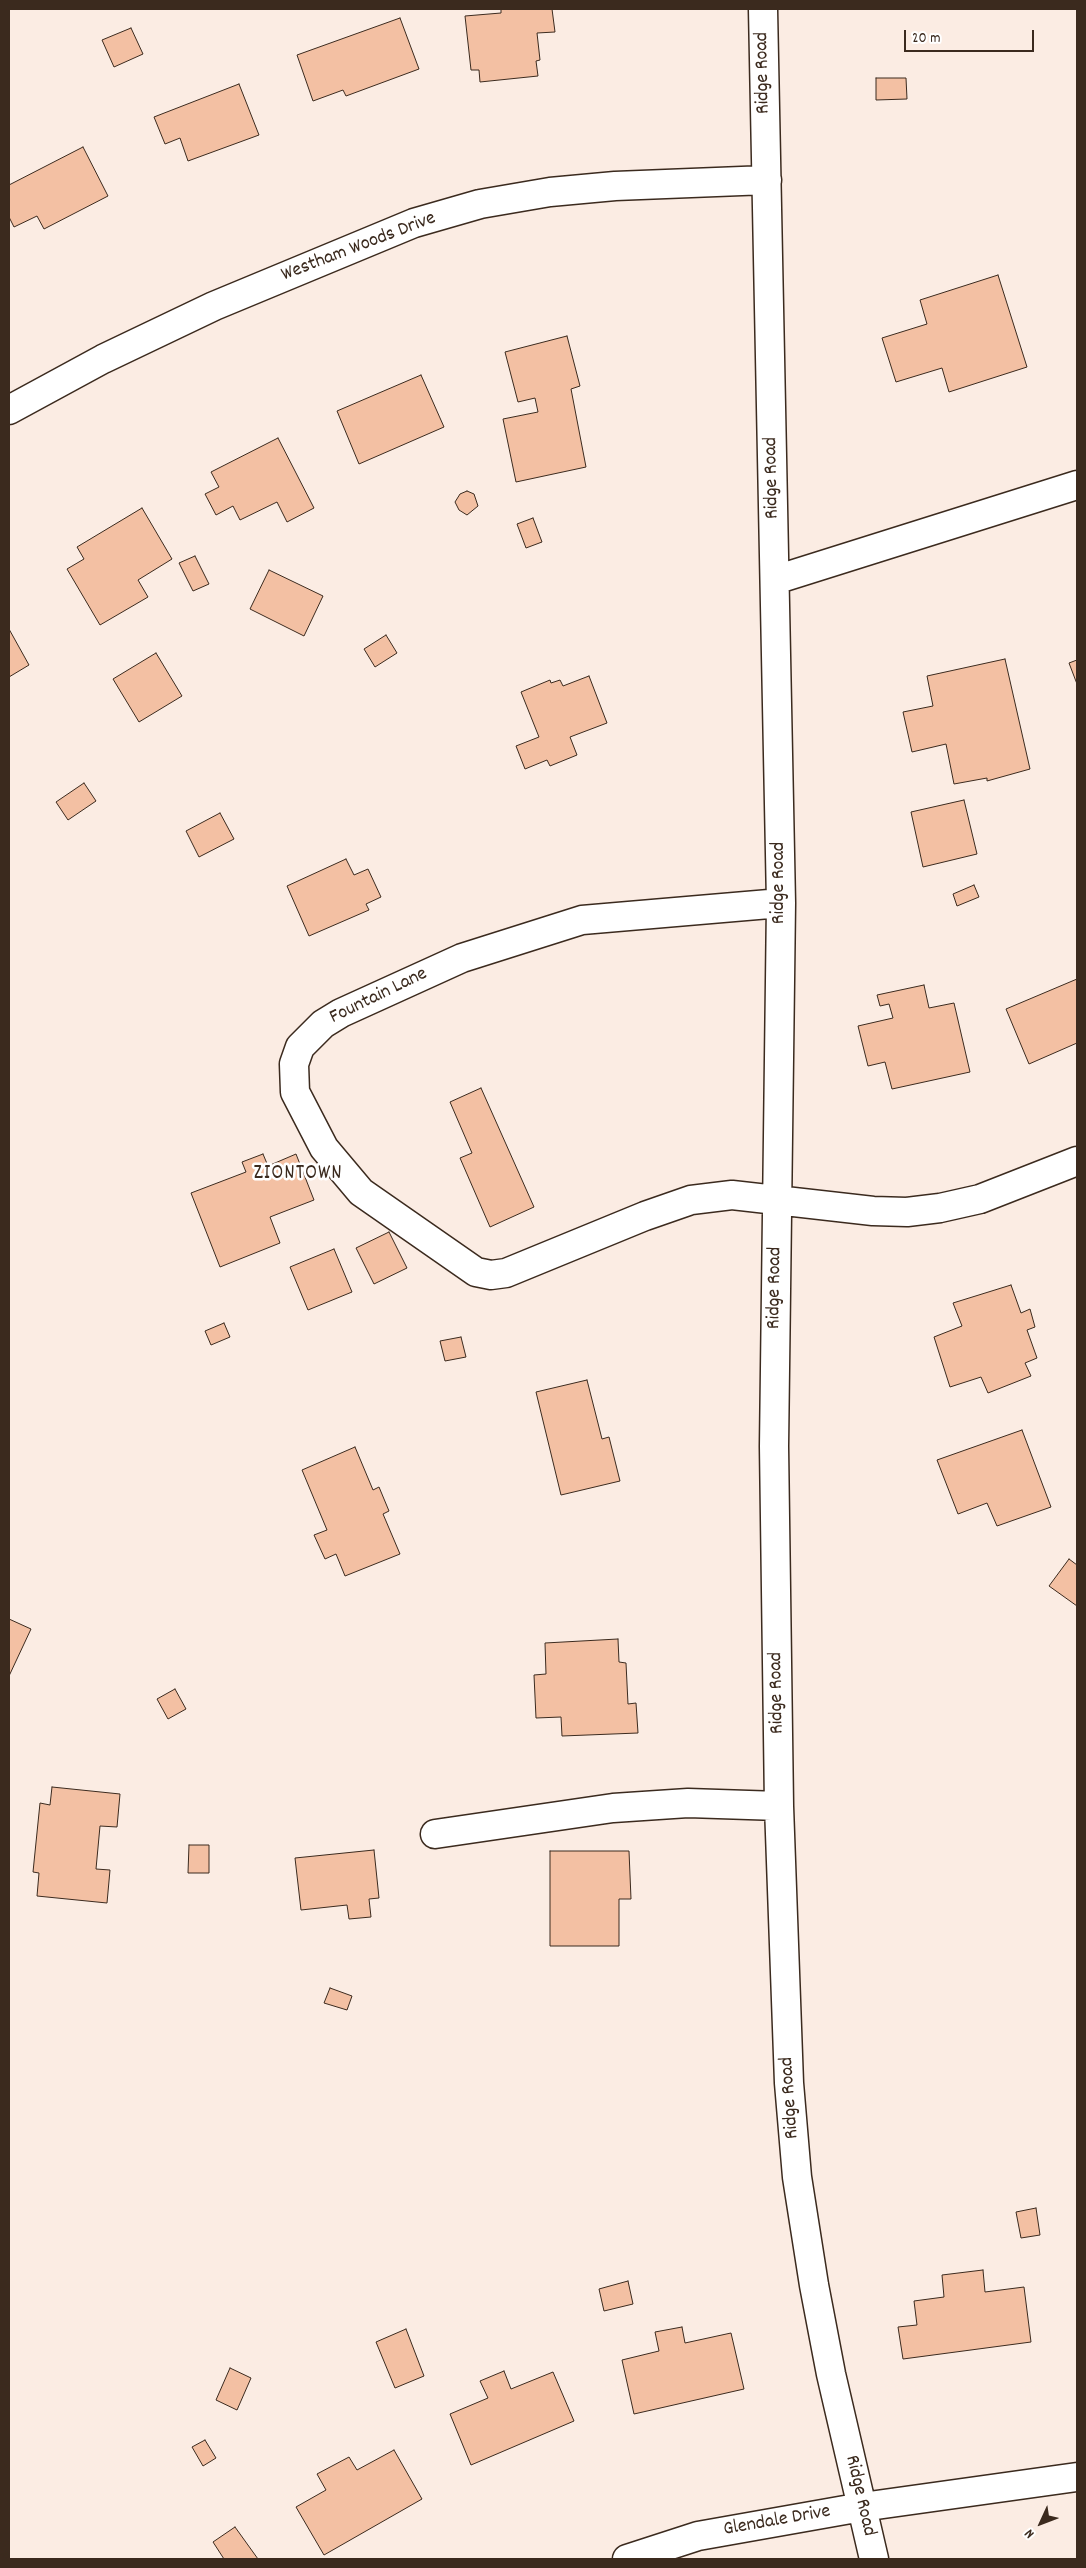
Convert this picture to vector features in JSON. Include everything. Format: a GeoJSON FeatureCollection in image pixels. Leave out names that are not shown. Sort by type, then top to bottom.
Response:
{"type":"FeatureCollection","features":[{"type":"Feature","properties":{"kind":"street","name":"Ridge Road"},"geometry":{"type":"LineString","coordinates":[[763,9],[781,902],[774,1446],[779,1806],[789,2083],[797,2177],[831,2374],[874,2559]]}},
{"type":"Feature","properties":{"kind":"street","name":"Westham Woods Drive"},"geometry":{"type":"LineString","coordinates":[[9,410],[104,359],[214,306],[414,223],[480,204],[550,192],[615,186],[767,180]]}},
{"type":"Feature","properties":{"kind":"street"},"geometry":{"type":"LineString","coordinates":[[776,580],[1077,484]]}},
{"type":"Feature","properties":{"kind":"street","name":"Fountain Lane"},"geometry":{"type":"LineString","coordinates":[[781,902],[582,920],[462,958],[341,1013],[323,1024],[300,1047],[294,1064],[294,1092],[324,1148],[361,1192],[476,1272],[491,1275],[506,1273],[645,1216],[691,1200],[732,1195],[873,1211],[907,1212],[940,1208],[980,1199],[1076,1165]]}},
{"type":"Feature","properties":{"kind":"street"},"geometry":{"type":"LineString","coordinates":[[435,1834],[612,1808],[688,1803],[779,1806]]}},
{"type":"Feature","properties":{"kind":"street","name":"Glendale Drive"},"geometry":{"type":"LineString","coordinates":[[628,2559],[698,2536],[862,2507],[1077,2476]]}},
{"type":"Feature","properties":{"kind":"building"},"geometry":{"type":"Polygon","coordinates":[[[501,9],[552,9],[555,32],[537,33],[540,60],[536,61],[538,76],[480,82],[479,70],[471,70],[465,16],[501,13],[501,9]]]}},
{"type":"Feature","properties":{"kind":"building"},"geometry":{"type":"Polygon","coordinates":[[[400,18],[419,69],[346,96],[343,90],[313,101],[297,55],[400,18]]]}},
{"type":"Feature","properties":{"kind":"building"},"geometry":{"type":"Polygon","coordinates":[[[131,28],[143,54],[114,67],[102,40],[131,28]]]}},
{"type":"Feature","properties":{"kind":"building"},"geometry":{"type":"Polygon","coordinates":[[[876,78],[906,78],[907,99],[876,100],[876,78]]]}},
{"type":"Feature","properties":{"kind":"building"},"geometry":{"type":"Polygon","coordinates":[[[239,84],[259,135],[188,161],[180,138],[165,144],[154,117],[239,84]]]}},
{"type":"Feature","properties":{"kind":"building"},"geometry":{"type":"Polygon","coordinates":[[[83,147],[108,196],[44,229],[37,216],[14,227],[9,217],[9,185],[83,147]]]}},
{"type":"Feature","properties":{"kind":"building"},"geometry":{"type":"Polygon","coordinates":[[[998,275],[1027,367],[949,392],[942,368],[896,382],[882,338],[927,324],[920,300],[998,275]]]}},
{"type":"Feature","properties":{"kind":"building"},"geometry":{"type":"Polygon","coordinates":[[[567,336],[580,386],[571,389],[586,467],[516,482],[503,419],[538,412],[535,398],[518,402],[505,352],[567,336]]]}},
{"type":"Feature","properties":{"kind":"building"},"geometry":{"type":"Polygon","coordinates":[[[421,375],[444,427],[359,464],[337,411],[421,375]]]}},
{"type":"Feature","properties":{"kind":"building"},"geometry":{"type":"Polygon","coordinates":[[[278,438],[314,508],[287,522],[277,502],[240,520],[233,506],[216,515],[205,494],[219,487],[211,472],[278,438]]]}},
{"type":"Feature","properties":{"kind":"building"},"geometry":{"type":"Polygon","coordinates":[[[467,491],[474,494],[478,506],[467,515],[459,510],[455,502],[460,494],[467,491]]]}},
{"type":"Feature","properties":{"kind":"building"},"geometry":{"type":"Polygon","coordinates":[[[142,508],[172,559],[138,580],[148,597],[100,625],[67,569],[84,559],[77,547],[142,508]]]}},
{"type":"Feature","properties":{"kind":"building"},"geometry":{"type":"Polygon","coordinates":[[[533,518],[542,542],[526,548],[517,524],[533,518]]]}},
{"type":"Feature","properties":{"kind":"building"},"geometry":{"type":"Polygon","coordinates":[[[195,556],[209,584],[193,591],[179,563],[195,556]]]}},
{"type":"Feature","properties":{"kind":"building"},"geometry":{"type":"Polygon","coordinates":[[[269,570],[323,596],[304,636],[250,609],[269,570]]]}},
{"type":"Feature","properties":{"kind":"building"},"geometry":{"type":"Polygon","coordinates":[[[9,629],[29,665],[9,677],[9,629]]]}},
{"type":"Feature","properties":{"kind":"building"},"geometry":{"type":"Polygon","coordinates":[[[386,635],[397,653],[375,667],[364,649],[386,635]]]}},
{"type":"Feature","properties":{"kind":"building"},"geometry":{"type":"Polygon","coordinates":[[[156,653],[182,696],[139,722],[113,679],[156,653]]]}},
{"type":"Feature","properties":{"kind":"building"},"geometry":{"type":"Polygon","coordinates":[[[1005,659],[1030,769],[987,781],[987,778],[954,784],[946,744],[912,752],[903,712],[933,706],[927,676],[1005,659]]]}},
{"type":"Feature","properties":{"kind":"building"},"geometry":{"type":"Polygon","coordinates":[[[1077,660],[1077,684],[1069,663],[1077,660]]]}},
{"type":"Feature","properties":{"kind":"building"},"geometry":{"type":"Polygon","coordinates":[[[589,676],[607,723],[570,737],[577,755],[550,766],[547,760],[525,769],[516,746],[539,737],[521,692],[550,680],[551,683],[560,680],[563,686],[589,676]]]}},
{"type":"Feature","properties":{"kind":"building"},"geometry":{"type":"Polygon","coordinates":[[[84,783],[96,801],[68,820],[56,802],[84,783]]]}},
{"type":"Feature","properties":{"kind":"building"},"geometry":{"type":"Polygon","coordinates":[[[964,800],[977,854],[923,867],[911,812],[964,800]]]}},
{"type":"Feature","properties":{"kind":"building"},"geometry":{"type":"Polygon","coordinates":[[[220,813],[234,839],[199,857],[186,831],[220,813]]]}},
{"type":"Feature","properties":{"kind":"building"},"geometry":{"type":"Polygon","coordinates":[[[346,859],[354,875],[368,869],[381,897],[366,904],[369,910],[309,936],[287,886],[346,859]]]}},
{"type":"Feature","properties":{"kind":"building"},"geometry":{"type":"Polygon","coordinates":[[[974,885],[979,897],[957,906],[953,894],[974,885]]]}},
{"type":"Feature","properties":{"kind":"building"},"geometry":{"type":"Polygon","coordinates":[[[1077,979],[1077,1043],[1029,1064],[1006,1009],[1077,979]]]}},
{"type":"Feature","properties":{"kind":"building"},"geometry":{"type":"Polygon","coordinates":[[[924,985],[929,1008],[954,1003],[970,1072],[892,1089],[885,1062],[868,1066],[858,1026],[893,1018],[889,1004],[880,1006],[877,995],[924,985]]]}},
{"type":"Feature","properties":{"kind":"building"},"geometry":{"type":"Polygon","coordinates":[[[481,1088],[534,1207],[490,1227],[460,1158],[472,1153],[450,1102],[481,1088]]]}},
{"type":"Feature","properties":{"kind":"building"},"geometry":{"type":"Polygon","coordinates":[[[263,1154],[268,1166],[296,1154],[314,1200],[270,1217],[280,1243],[220,1267],[191,1193],[246,1172],[242,1162],[263,1154]]]}},
{"type":"Feature","properties":{"kind":"building"},"geometry":{"type":"Polygon","coordinates":[[[389,1232],[407,1268],[374,1284],[356,1248],[389,1232]]]}},
{"type":"Feature","properties":{"kind":"building"},"geometry":{"type":"Polygon","coordinates":[[[334,1249],[352,1292],[308,1310],[290,1267],[334,1249]]]}},
{"type":"Feature","properties":{"kind":"building"},"geometry":{"type":"Polygon","coordinates":[[[1011,1285],[1021,1313],[1030,1309],[1035,1327],[1027,1330],[1037,1358],[1025,1363],[1031,1376],[988,1393],[981,1377],[950,1387],[934,1337],[962,1326],[953,1303],[1011,1285]]]}},
{"type":"Feature","properties":{"kind":"building"},"geometry":{"type":"Polygon","coordinates":[[[224,1323],[230,1337],[211,1345],[205,1331],[224,1323]]]}},
{"type":"Feature","properties":{"kind":"building"},"geometry":{"type":"Polygon","coordinates":[[[461,1337],[466,1357],[445,1361],[440,1341],[461,1337]]]}},
{"type":"Feature","properties":{"kind":"building"},"geometry":{"type":"Polygon","coordinates":[[[587,1380],[602,1439],[609,1437],[620,1481],[561,1495],[536,1392],[587,1380]]]}},
{"type":"Feature","properties":{"kind":"building"},"geometry":{"type":"Polygon","coordinates":[[[1022,1430],[1051,1507],[997,1526],[987,1503],[958,1514],[937,1460],[1022,1430]]]}},
{"type":"Feature","properties":{"kind":"building"},"geometry":{"type":"Polygon","coordinates":[[[355,1447],[373,1490],[379,1487],[389,1511],[383,1514],[400,1554],[345,1576],[336,1554],[325,1559],[314,1535],[327,1530],[302,1470],[355,1447]]]}},
{"type":"Feature","properties":{"kind":"building"},"geometry":{"type":"Polygon","coordinates":[[[1069,1559],[1077,1565],[1077,1606],[1049,1586],[1069,1559]]]}},
{"type":"Feature","properties":{"kind":"building"},"geometry":{"type":"Polygon","coordinates":[[[9,1619],[31,1629],[9,1676],[9,1619]]]}},
{"type":"Feature","properties":{"kind":"building"},"geometry":{"type":"Polygon","coordinates":[[[618,1639],[619,1662],[626,1663],[628,1704],[636,1703],[638,1733],[562,1736],[561,1717],[536,1718],[534,1675],[546,1674],[545,1643],[618,1639]]]}},
{"type":"Feature","properties":{"kind":"building"},"geometry":{"type":"Polygon","coordinates":[[[175,1689],[186,1709],[168,1719],[157,1699],[175,1689]]]}},
{"type":"Feature","properties":{"kind":"building"},"geometry":{"type":"Polygon","coordinates":[[[52,1787],[120,1794],[117,1827],[100,1826],[96,1869],[110,1870],[107,1903],[37,1896],[39,1873],[33,1872],[40,1803],[50,1805],[52,1787]]]}},
{"type":"Feature","properties":{"kind":"building"},"geometry":{"type":"Polygon","coordinates":[[[189,1845],[209,1845],[209,1873],[188,1873],[189,1845]]]}},
{"type":"Feature","properties":{"kind":"building"},"geometry":{"type":"Polygon","coordinates":[[[374,1850],[379,1898],[369,1899],[371,1917],[349,1919],[347,1905],[301,1910],[295,1858],[374,1850]]]}},
{"type":"Feature","properties":{"kind":"building"},"geometry":{"type":"Polygon","coordinates":[[[550,1851],[629,1851],[631,1899],[619,1899],[619,1946],[550,1946],[550,1851]]]}},
{"type":"Feature","properties":{"kind":"building"},"geometry":{"type":"Polygon","coordinates":[[[330,1988],[352,1996],[347,2010],[324,2003],[330,1988]]]}},
{"type":"Feature","properties":{"kind":"building"},"geometry":{"type":"Polygon","coordinates":[[[1036,2208],[1040,2235],[1021,2238],[1016,2212],[1036,2208]]]}},
{"type":"Feature","properties":{"kind":"building"},"geometry":{"type":"Polygon","coordinates":[[[983,2270],[985,2292],[1024,2287],[1031,2342],[903,2359],[898,2327],[917,2325],[914,2301],[944,2297],[942,2275],[983,2270]]]}},
{"type":"Feature","properties":{"kind":"building"},"geometry":{"type":"Polygon","coordinates":[[[628,2281],[633,2304],[604,2311],[599,2289],[628,2281]]]}},
{"type":"Feature","properties":{"kind":"building"},"geometry":{"type":"Polygon","coordinates":[[[682,2327],[685,2343],[731,2333],[744,2389],[634,2414],[622,2360],[659,2351],[655,2332],[682,2327]]]}},
{"type":"Feature","properties":{"kind":"building"},"geometry":{"type":"Polygon","coordinates":[[[406,2329],[424,2376],[395,2388],[376,2342],[406,2329]]]}},
{"type":"Feature","properties":{"kind":"building"},"geometry":{"type":"Polygon","coordinates":[[[230,2368],[251,2378],[237,2410],[216,2400],[230,2368]]]}},
{"type":"Feature","properties":{"kind":"building"},"geometry":{"type":"Polygon","coordinates":[[[504,2371],[511,2389],[553,2372],[574,2421],[471,2465],[450,2414],[488,2398],[480,2381],[504,2371]]]}},
{"type":"Feature","properties":{"kind":"building"},"geometry":{"type":"Polygon","coordinates":[[[205,2440],[216,2458],[203,2466],[192,2447],[205,2440]]]}},
{"type":"Feature","properties":{"kind":"building"},"geometry":{"type":"Polygon","coordinates":[[[394,2450],[422,2499],[324,2555],[296,2507],[326,2490],[317,2474],[349,2457],[357,2470],[394,2450]]]}},
{"type":"Feature","properties":{"kind":"building"},"geometry":{"type":"Polygon","coordinates":[[[235,2527],[258,2559],[224,2559],[213,2542],[235,2527]]]}},
{"type":"Feature","properties":{"kind":"district","name":"ZIONTOWN"},"geometry":{"type":"Point","coordinates":[298,1175]}}]}
